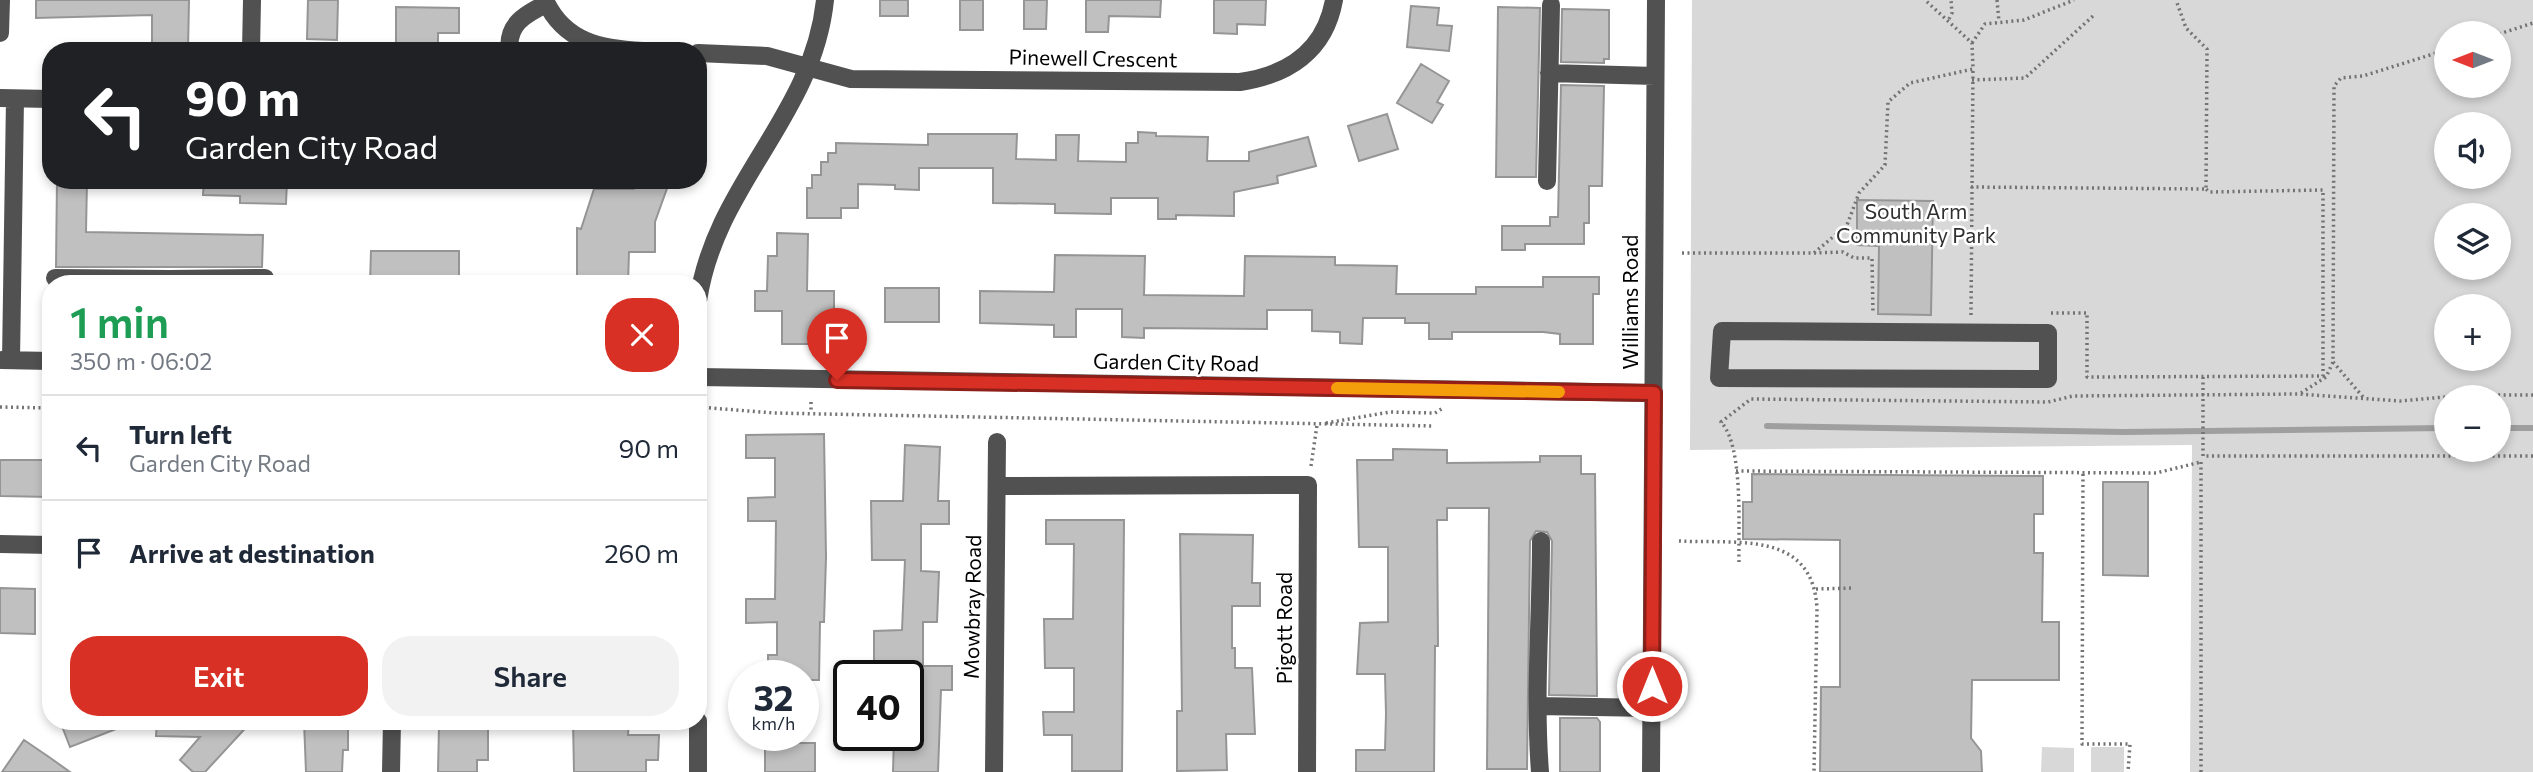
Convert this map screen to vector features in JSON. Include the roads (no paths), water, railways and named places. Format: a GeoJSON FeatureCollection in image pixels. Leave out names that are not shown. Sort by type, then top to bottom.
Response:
{"type":"FeatureCollection","features":[{"type":"Feature","properties":{"kind":"street"},"geometry":{"type":"LineString","coordinates":[[0,33],[1,0]]}},
{"type":"Feature","properties":{"kind":"street"},"geometry":{"type":"LineString","coordinates":[[251,42],[252,0]]}},
{"type":"Feature","properties":{"kind":"street"},"geometry":{"type":"LineString","coordinates":[[703,275],[727,209],[810,70],[825,0]]}},
{"type":"Feature","properties":{"kind":"street","name":"Pinewell Crescent"},"geometry":{"type":"LineString","coordinates":[[707,53],[767,56],[850,79],[1240,82],[1272,76],[1309,54],[1324,33],[1334,0]]}},
{"type":"Feature","properties":{"kind":"street","name":"Williams Road"},"geometry":{"type":"LineString","coordinates":[[1651,772],[1656,0]]}},
{"type":"Feature","properties":{"kind":"street"},"geometry":{"type":"LineString","coordinates":[[509,42],[513,27],[528,12],[545,2],[576,42]]}},
{"type":"Feature","properties":{"kind":"street"},"geometry":{"type":"LineString","coordinates":[[1548,181],[1551,5]]}},
{"type":"Feature","properties":{"kind":"street"},"geometry":{"type":"LineString","coordinates":[[1549,73],[1655,76]]}},
{"type":"Feature","properties":{"kind":"street"},"geometry":{"type":"LineString","coordinates":[[42,99],[7,98],[5,360],[42,361]]}},
{"type":"Feature","properties":{"kind":"street"},"geometry":{"type":"LineString","coordinates":[[1722,331],[2048,333],[2048,379],[1751,379],[1719,378],[1722,331]]}},
{"type":"Feature","properties":{"kind":"street","name":"Garden City Road"},"geometry":{"type":"LineString","coordinates":[[707,377],[1654,393]]}},
{"type":"Feature","properties":{"kind":"street","name":"Mowbray Road"},"geometry":{"type":"LineString","coordinates":[[994,772],[997,442]]}},
{"type":"Feature","properties":{"kind":"street","name":"Pigott Road"},"geometry":{"type":"LineString","coordinates":[[997,486],[1308,485],[1307,772]]}},
{"type":"Feature","properties":{"kind":"street"},"geometry":{"type":"LineString","coordinates":[[1540,772],[1538,706],[1541,541]]}},
{"type":"Feature","properties":{"kind":"street"},"geometry":{"type":"LineString","coordinates":[[0,544],[42,545]]}},
{"type":"Feature","properties":{"kind":"street"},"geometry":{"type":"LineString","coordinates":[[1538,706],[1652,708]]}},
{"type":"Feature","properties":{"kind":"street"},"geometry":{"type":"LineString","coordinates":[[391,772],[393,730]]}},
{"type":"Feature","properties":{"kind":"street"},"geometry":{"type":"LineString","coordinates":[[698,730],[698,772]]}},
{"type":"Feature","properties":{"kind":"waterway"},"geometry":{"type":"LineString","coordinates":[[1767,426],[2124,432],[2434,428]]}},
{"type":"Feature","properties":{"kind":"waterway"},"geometry":{"type":"LineString","coordinates":[[2511,428],[2533,428]]}},
{"type":"Feature","properties":{"kind":"park label","name":"South Arm Community Park"},"geometry":{"type":"Point","coordinates":[1916,224]}}]}
